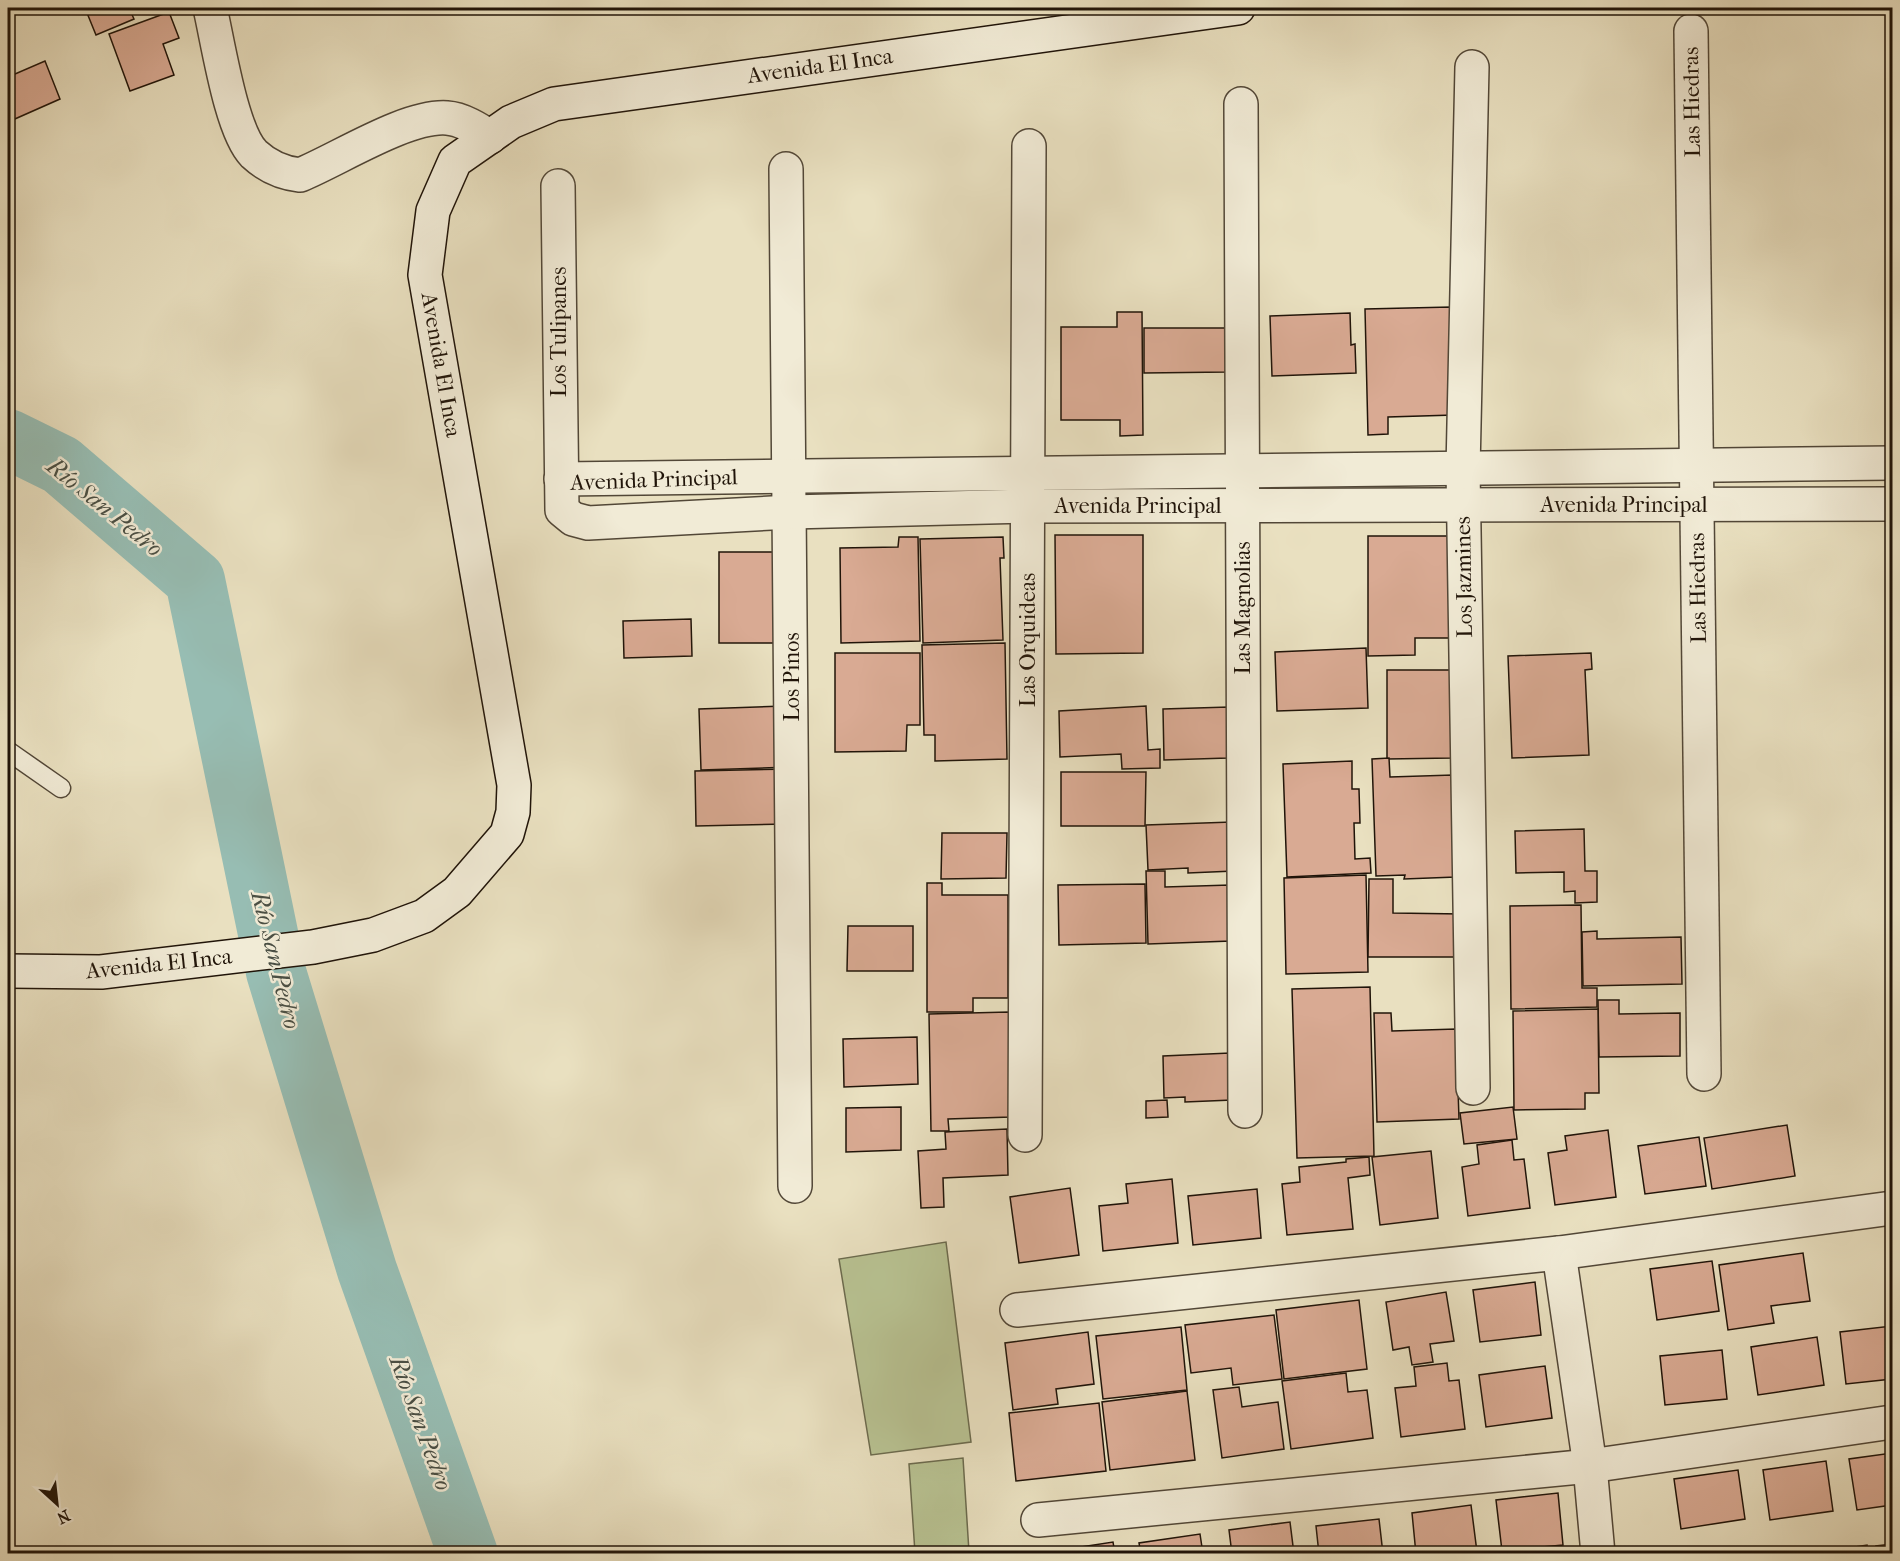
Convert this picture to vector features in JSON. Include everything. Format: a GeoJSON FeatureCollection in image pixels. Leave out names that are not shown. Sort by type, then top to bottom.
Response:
{"type":"FeatureCollection","features":[{"type":"Feature","properties":{"kind":"street"},"geometry":{"type":"LineString","coordinates":[[210,8],[237,126],[253,153],[286,174],[300,175],[386,134],[431,118],[450,118],[490,137]]}},
{"type":"Feature","properties":{"kind":"street","name":"Avenida El Inca"},"geometry":{"type":"LineString","coordinates":[[8,970],[101,972],[313,947],[373,935],[424,916],[457,892],[507,834],[513,813],[514,785],[425,275],[433,211],[455,161],[511,122],[554,104],[1238,8]]}},
{"type":"Feature","properties":{"kind":"street","name":"Las Hiedras"},"geometry":{"type":"LineString","coordinates":[[1691,31],[1704,1074]]}},
{"type":"Feature","properties":{"kind":"street","name":"Los Jazmines"},"geometry":{"type":"LineString","coordinates":[[1472,67],[1463,505],[1473,1088]]}},
{"type":"Feature","properties":{"kind":"street","name":"Las Magnolias"},"geometry":{"type":"LineString","coordinates":[[1241,104],[1245,1111]]}},
{"type":"Feature","properties":{"kind":"street","name":"Las Orquideas"},"geometry":{"type":"LineString","coordinates":[[1025,1135],[1029,146]]}},
{"type":"Feature","properties":{"kind":"street","name":"Los Pinos"},"geometry":{"type":"LineString","coordinates":[[786,169],[791,513],[795,1186]]}},
{"type":"Feature","properties":{"kind":"street","name":"Los Tulipanes"},"geometry":{"type":"LineString","coordinates":[[558,186],[561,479]]}},
{"type":"Feature","properties":{"kind":"street","name":"Avenida Principal"},"geometry":{"type":"LineString","coordinates":[[1893,463],[561,479],[562,510],[573,519],[588,523],[791,513],[1028,506],[1893,504]]}},
{"type":"Feature","properties":{"kind":"street"},"geometry":{"type":"LineString","coordinates":[[1017,1310],[1559,1253],[1893,1208]]}},
{"type":"Feature","properties":{"kind":"street"},"geometry":{"type":"LineString","coordinates":[[1559,1253],[1590,1466],[1598,1554]]}},
{"type":"Feature","properties":{"kind":"street"},"geometry":{"type":"LineString","coordinates":[[1038,1520],[1590,1466],[1893,1422]]}},
{"type":"Feature","properties":{"kind":"lane"},"geometry":{"type":"LineString","coordinates":[[8,751],[61,788]]}},
{"type":"Feature","properties":{"kind":"green space"},"geometry":{"type":"Polygon","coordinates":[[[946,1242],[971,1442],[871,1455],[839,1259],[946,1242]]]}},
{"type":"Feature","properties":{"kind":"green space"},"geometry":{"type":"Polygon","coordinates":[[[963,1458],[969,1552],[915,1553],[909,1464],[963,1458]]]}},
{"type":"Feature","properties":{"kind":"building"},"geometry":{"type":"Polygon","coordinates":[[[85,8],[129,8],[134,19],[96,35],[85,8]]]}},
{"type":"Feature","properties":{"kind":"building"},"geometry":{"type":"Polygon","coordinates":[[[140,8],[162,8],[143,14],[140,8]]]}},
{"type":"Feature","properties":{"kind":"building"},"geometry":{"type":"Polygon","coordinates":[[[169,12],[179,38],[163,44],[174,75],[130,91],[109,34],[169,12]]]}},
{"type":"Feature","properties":{"kind":"building"},"geometry":{"type":"Polygon","coordinates":[[[45,61],[60,99],[8,122],[8,77],[45,61]]]}},
{"type":"Feature","properties":{"kind":"building"},"geometry":{"type":"Polygon","coordinates":[[[1451,307],[1454,415],[1388,417],[1388,434],[1368,435],[1365,309],[1451,307]]]}},
{"type":"Feature","properties":{"kind":"building"},"geometry":{"type":"Polygon","coordinates":[[[1117,312],[1142,312],[1143,435],[1120,436],[1120,420],[1061,420],[1061,327],[1117,327],[1117,312]]]}},
{"type":"Feature","properties":{"kind":"building"},"geometry":{"type":"Polygon","coordinates":[[[1350,313],[1351,345],[1355,344],[1356,373],[1272,376],[1270,316],[1350,313]]]}},
{"type":"Feature","properties":{"kind":"building"},"geometry":{"type":"Polygon","coordinates":[[[1144,328],[1226,328],[1227,372],[1144,373],[1144,328]]]}},
{"type":"Feature","properties":{"kind":"building"},"geometry":{"type":"Polygon","coordinates":[[[1055,535],[1143,535],[1143,653],[1056,654],[1055,535]]]}},
{"type":"Feature","properties":{"kind":"building"},"geometry":{"type":"Polygon","coordinates":[[[1368,536],[1453,536],[1453,638],[1415,638],[1415,655],[1368,656],[1368,536]]]}},
{"type":"Feature","properties":{"kind":"building"},"geometry":{"type":"Polygon","coordinates":[[[899,537],[918,537],[920,641],[841,643],[840,548],[898,547],[899,537]]]}},
{"type":"Feature","properties":{"kind":"building"},"geometry":{"type":"Polygon","coordinates":[[[1003,537],[1004,558],[1000,558],[1003,640],[923,643],[920,539],[1003,537]]]}},
{"type":"Feature","properties":{"kind":"building"},"geometry":{"type":"Polygon","coordinates":[[[719,552],[781,552],[781,643],[719,643],[719,552]]]}},
{"type":"Feature","properties":{"kind":"building"},"geometry":{"type":"Polygon","coordinates":[[[691,619],[692,656],[624,658],[623,621],[691,619]]]}},
{"type":"Feature","properties":{"kind":"building"},"geometry":{"type":"Polygon","coordinates":[[[1005,643],[1007,759],[935,761],[935,735],[924,735],[922,645],[1005,643]]]}},
{"type":"Feature","properties":{"kind":"building"},"geometry":{"type":"Polygon","coordinates":[[[1366,648],[1368,708],[1277,711],[1275,652],[1366,648]]]}},
{"type":"Feature","properties":{"kind":"building"},"geometry":{"type":"Polygon","coordinates":[[[835,653],[920,653],[920,725],[907,725],[906,751],[835,752],[835,653]]]}},
{"type":"Feature","properties":{"kind":"building"},"geometry":{"type":"Polygon","coordinates":[[[1591,653],[1592,669],[1585,670],[1589,755],[1512,758],[1508,656],[1591,653]]]}},
{"type":"Feature","properties":{"kind":"building"},"geometry":{"type":"Polygon","coordinates":[[[1387,670],[1452,670],[1452,758],[1387,759],[1387,670]]]}},
{"type":"Feature","properties":{"kind":"building"},"geometry":{"type":"Polygon","coordinates":[[[784,706],[791,767],[701,770],[699,709],[784,706]]]}},
{"type":"Feature","properties":{"kind":"building"},"geometry":{"type":"Polygon","coordinates":[[[1146,706],[1148,750],[1160,749],[1160,768],[1122,769],[1121,754],[1060,757],[1059,711],[1146,706]]]}},
{"type":"Feature","properties":{"kind":"building"},"geometry":{"type":"Polygon","coordinates":[[[1229,707],[1228,758],[1164,760],[1163,709],[1229,707]]]}},
{"type":"Feature","properties":{"kind":"building"},"geometry":{"type":"Polygon","coordinates":[[[1389,758],[1390,777],[1453,775],[1456,877],[1404,879],[1405,875],[1376,876],[1372,759],[1389,758]]]}},
{"type":"Feature","properties":{"kind":"building"},"geometry":{"type":"Polygon","coordinates":[[[1352,761],[1352,789],[1359,789],[1360,823],[1354,823],[1355,859],[1370,858],[1371,873],[1287,877],[1283,764],[1352,761]]]}},
{"type":"Feature","properties":{"kind":"building"},"geometry":{"type":"Polygon","coordinates":[[[791,769],[786,824],[696,826],[695,771],[791,769]]]}},
{"type":"Feature","properties":{"kind":"building"},"geometry":{"type":"Polygon","coordinates":[[[1061,772],[1146,772],[1145,826],[1061,826],[1061,772]]]}},
{"type":"Feature","properties":{"kind":"building"},"geometry":{"type":"Polygon","coordinates":[[[1232,822],[1234,871],[1188,873],[1188,868],[1148,870],[1146,825],[1232,822]]]}},
{"type":"Feature","properties":{"kind":"building"},"geometry":{"type":"Polygon","coordinates":[[[1584,829],[1585,871],[1597,871],[1597,902],[1575,903],[1575,891],[1564,892],[1564,872],[1516,873],[1515,831],[1584,829]]]}},
{"type":"Feature","properties":{"kind":"building"},"geometry":{"type":"Polygon","coordinates":[[[942,833],[1007,833],[1006,878],[941,879],[942,833]]]}},
{"type":"Feature","properties":{"kind":"building"},"geometry":{"type":"Polygon","coordinates":[[[1146,871],[1165,871],[1165,887],[1230,885],[1231,941],[1148,944],[1146,871]]]}},
{"type":"Feature","properties":{"kind":"building"},"geometry":{"type":"Polygon","coordinates":[[[1366,875],[1368,972],[1286,974],[1284,878],[1366,875]]]}},
{"type":"Feature","properties":{"kind":"building"},"geometry":{"type":"Polygon","coordinates":[[[1369,879],[1393,879],[1393,913],[1462,914],[1461,957],[1368,957],[1369,879]]]}},
{"type":"Feature","properties":{"kind":"building"},"geometry":{"type":"Polygon","coordinates":[[[927,883],[942,883],[942,895],[1008,895],[1008,998],[973,998],[973,1012],[927,1012],[927,883]]]}},
{"type":"Feature","properties":{"kind":"building"},"geometry":{"type":"Polygon","coordinates":[[[1145,884],[1146,943],[1059,945],[1058,885],[1145,884]]]}},
{"type":"Feature","properties":{"kind":"building"},"geometry":{"type":"Polygon","coordinates":[[[1581,905],[1582,988],[1597,988],[1597,1007],[1511,1009],[1510,906],[1581,905]]]}},
{"type":"Feature","properties":{"kind":"building"},"geometry":{"type":"Polygon","coordinates":[[[848,926],[913,926],[913,971],[847,971],[848,926]]]}},
{"type":"Feature","properties":{"kind":"building"},"geometry":{"type":"Polygon","coordinates":[[[1597,931],[1597,939],[1681,937],[1682,984],[1583,986],[1582,932],[1597,931]]]}},
{"type":"Feature","properties":{"kind":"building"},"geometry":{"type":"Polygon","coordinates":[[[1370,987],[1374,1156],[1297,1158],[1292,989],[1370,987]]]}},
{"type":"Feature","properties":{"kind":"building"},"geometry":{"type":"Polygon","coordinates":[[[1598,1000],[1619,1000],[1619,1014],[1680,1013],[1680,1056],[1599,1057],[1598,1000]]]}},
{"type":"Feature","properties":{"kind":"building"},"geometry":{"type":"Polygon","coordinates":[[[1598,1009],[1599,1093],[1585,1093],[1585,1109],[1514,1110],[1513,1011],[1598,1009]]]}},
{"type":"Feature","properties":{"kind":"building"},"geometry":{"type":"Polygon","coordinates":[[[1009,1012],[1011,1117],[948,1119],[949,1131],[931,1131],[929,1014],[1009,1012]]]}},
{"type":"Feature","properties":{"kind":"building"},"geometry":{"type":"Polygon","coordinates":[[[1374,1013],[1391,1013],[1392,1031],[1456,1029],[1459,1119],[1377,1122],[1374,1013]]]}},
{"type":"Feature","properties":{"kind":"building"},"geometry":{"type":"Polygon","coordinates":[[[917,1037],[918,1084],[844,1087],[843,1039],[917,1037]]]}},
{"type":"Feature","properties":{"kind":"building"},"geometry":{"type":"Polygon","coordinates":[[[1230,1053],[1232,1100],[1185,1102],[1185,1097],[1164,1098],[1163,1056],[1230,1053]]]}},
{"type":"Feature","properties":{"kind":"building"},"geometry":{"type":"Polygon","coordinates":[[[1167,1100],[1168,1117],[1146,1118],[1146,1101],[1167,1100]]]}},
{"type":"Feature","properties":{"kind":"building"},"geometry":{"type":"Polygon","coordinates":[[[901,1107],[901,1150],[846,1152],[846,1108],[901,1107]]]}},
{"type":"Feature","properties":{"kind":"building"},"geometry":{"type":"Polygon","coordinates":[[[1513,1107],[1517,1139],[1464,1144],[1460,1113],[1513,1107]]]}},
{"type":"Feature","properties":{"kind":"building"},"geometry":{"type":"Polygon","coordinates":[[[1787,1125],[1795,1176],[1712,1189],[1704,1138],[1787,1125]]]}},
{"type":"Feature","properties":{"kind":"building"},"geometry":{"type":"Polygon","coordinates":[[[1007,1129],[1008,1175],[943,1178],[944,1207],[921,1208],[918,1151],[946,1149],[945,1132],[1007,1129]]]}},
{"type":"Feature","properties":{"kind":"building"},"geometry":{"type":"Polygon","coordinates":[[[1608,1130],[1616,1197],[1555,1205],[1548,1153],[1567,1150],[1565,1136],[1608,1130]]]}},
{"type":"Feature","properties":{"kind":"building"},"geometry":{"type":"Polygon","coordinates":[[[1699,1137],[1706,1186],[1645,1194],[1638,1146],[1699,1137]]]}},
{"type":"Feature","properties":{"kind":"building"},"geometry":{"type":"Polygon","coordinates":[[[1512,1140],[1514,1160],[1524,1159],[1530,1208],[1468,1216],[1462,1167],[1479,1164],[1477,1145],[1512,1140]]]}},
{"type":"Feature","properties":{"kind":"building"},"geometry":{"type":"Polygon","coordinates":[[[1431,1151],[1438,1218],[1380,1225],[1372,1157],[1431,1151]]]}},
{"type":"Feature","properties":{"kind":"building"},"geometry":{"type":"Polygon","coordinates":[[[1369,1157],[1370,1175],[1348,1178],[1353,1229],[1287,1235],[1282,1184],[1300,1182],[1299,1167],[1369,1157]]]}},
{"type":"Feature","properties":{"kind":"building"},"geometry":{"type":"Polygon","coordinates":[[[1172,1179],[1178,1243],[1103,1251],[1099,1206],[1128,1203],[1126,1184],[1172,1179]]]}},
{"type":"Feature","properties":{"kind":"building"},"geometry":{"type":"Polygon","coordinates":[[[1070,1188],[1079,1255],[1019,1263],[1010,1197],[1070,1188]]]}},
{"type":"Feature","properties":{"kind":"building"},"geometry":{"type":"Polygon","coordinates":[[[1257,1189],[1261,1238],[1193,1245],[1188,1196],[1257,1189]]]}},
{"type":"Feature","properties":{"kind":"building"},"geometry":{"type":"Polygon","coordinates":[[[1803,1253],[1810,1301],[1771,1306],[1774,1323],[1728,1330],[1719,1265],[1803,1253]]]}},
{"type":"Feature","properties":{"kind":"building"},"geometry":{"type":"Polygon","coordinates":[[[1712,1261],[1719,1311],[1657,1320],[1650,1269],[1712,1261]]]}},
{"type":"Feature","properties":{"kind":"building"},"geometry":{"type":"Polygon","coordinates":[[[1535,1282],[1541,1335],[1480,1342],[1473,1290],[1535,1282]]]}},
{"type":"Feature","properties":{"kind":"building"},"geometry":{"type":"Polygon","coordinates":[[[1446,1292],[1454,1341],[1430,1344],[1433,1362],[1412,1365],[1409,1347],[1393,1350],[1386,1302],[1446,1292]]]}},
{"type":"Feature","properties":{"kind":"building"},"geometry":{"type":"Polygon","coordinates":[[[1359,1300],[1367,1369],[1284,1379],[1276,1310],[1359,1300]]]}},
{"type":"Feature","properties":{"kind":"building"},"geometry":{"type":"Polygon","coordinates":[[[1274,1315],[1282,1379],[1233,1385],[1231,1368],[1191,1373],[1185,1325],[1274,1315]]]}},
{"type":"Feature","properties":{"kind":"building"},"geometry":{"type":"Polygon","coordinates":[[[1892,1326],[1892,1379],[1846,1384],[1840,1332],[1892,1326]]]}},
{"type":"Feature","properties":{"kind":"building"},"geometry":{"type":"Polygon","coordinates":[[[1181,1327],[1187,1390],[1103,1399],[1096,1336],[1181,1327]]]}},
{"type":"Feature","properties":{"kind":"building"},"geometry":{"type":"Polygon","coordinates":[[[1088,1332],[1094,1384],[1056,1389],[1058,1404],[1013,1410],[1005,1343],[1088,1332]]]}},
{"type":"Feature","properties":{"kind":"building"},"geometry":{"type":"Polygon","coordinates":[[[1817,1337],[1824,1385],[1758,1395],[1751,1347],[1817,1337]]]}},
{"type":"Feature","properties":{"kind":"building"},"geometry":{"type":"Polygon","coordinates":[[[1722,1350],[1727,1399],[1665,1405],[1660,1356],[1722,1350]]]}},
{"type":"Feature","properties":{"kind":"building"},"geometry":{"type":"Polygon","coordinates":[[[1447,1363],[1449,1381],[1459,1380],[1465,1429],[1401,1437],[1395,1388],[1416,1386],[1414,1367],[1447,1363]]]}},
{"type":"Feature","properties":{"kind":"building"},"geometry":{"type":"Polygon","coordinates":[[[1545,1366],[1552,1418],[1486,1427],[1479,1375],[1545,1366]]]}},
{"type":"Feature","properties":{"kind":"building"},"geometry":{"type":"Polygon","coordinates":[[[1346,1373],[1348,1392],[1367,1390],[1373,1438],[1291,1449],[1282,1381],[1346,1373]]]}},
{"type":"Feature","properties":{"kind":"building"},"geometry":{"type":"Polygon","coordinates":[[[1239,1387],[1242,1407],[1278,1402],[1284,1449],[1222,1458],[1213,1390],[1239,1387]]]}},
{"type":"Feature","properties":{"kind":"building"},"geometry":{"type":"Polygon","coordinates":[[[1187,1391],[1195,1460],[1110,1470],[1102,1402],[1187,1391]]]}},
{"type":"Feature","properties":{"kind":"building"},"geometry":{"type":"Polygon","coordinates":[[[1099,1403],[1106,1471],[1016,1481],[1009,1413],[1099,1403]]]}},
{"type":"Feature","properties":{"kind":"building"},"geometry":{"type":"Polygon","coordinates":[[[1892,1453],[1892,1505],[1857,1510],[1849,1459],[1892,1453]]]}},
{"type":"Feature","properties":{"kind":"building"},"geometry":{"type":"Polygon","coordinates":[[[1826,1461],[1833,1511],[1770,1520],[1763,1470],[1826,1461]]]}},
{"type":"Feature","properties":{"kind":"building"},"geometry":{"type":"Polygon","coordinates":[[[1738,1470],[1745,1519],[1681,1529],[1674,1479],[1738,1470]]]}},
{"type":"Feature","properties":{"kind":"building"},"geometry":{"type":"Polygon","coordinates":[[[1558,1493],[1563,1545],[1502,1551],[1496,1500],[1558,1493]]]}},
{"type":"Feature","properties":{"kind":"building"},"geometry":{"type":"Polygon","coordinates":[[[1471,1505],[1477,1552],[1416,1554],[1412,1513],[1471,1505]]]}},
{"type":"Feature","properties":{"kind":"building"},"geometry":{"type":"Polygon","coordinates":[[[1379,1519],[1383,1554],[1319,1554],[1316,1526],[1379,1519]]]}},
{"type":"Feature","properties":{"kind":"building"},"geometry":{"type":"Polygon","coordinates":[[[1290,1522],[1294,1554],[1232,1554],[1229,1530],[1290,1522]]]}},
{"type":"Feature","properties":{"kind":"building"},"geometry":{"type":"Polygon","coordinates":[[[1200,1534],[1203,1554],[1141,1554],[1139,1543],[1200,1534]]]}},
{"type":"Feature","properties":{"kind":"building"},"geometry":{"type":"Polygon","coordinates":[[[1113,1542],[1115,1554],[1042,1554],[1042,1553],[1113,1542]]]}},
{"type":"Feature","properties":{"kind":"building"},"geometry":{"type":"Polygon","coordinates":[[[1892,1544],[1892,1554],[1877,1554],[1876,1546],[1892,1544]]]}},
{"type":"Feature","properties":{"kind":"building"},"geometry":{"type":"Polygon","coordinates":[[[1867,1545],[1868,1554],[1823,1554],[1822,1552],[1867,1545]]]}},
{"type":"Feature","properties":{"kind":"building"},"geometry":{"type":"Polygon","coordinates":[[[1820,1550],[1820,1554],[1795,1554],[1820,1550]]]}},
{"type":"Feature","properties":{"kind":"waterway","name":"Río San Pedro"},"geometry":{"type":"LineString","coordinates":[[8,439],[61,465],[195,580],[276,972],[367,1270],[468,1554]]}}]}
